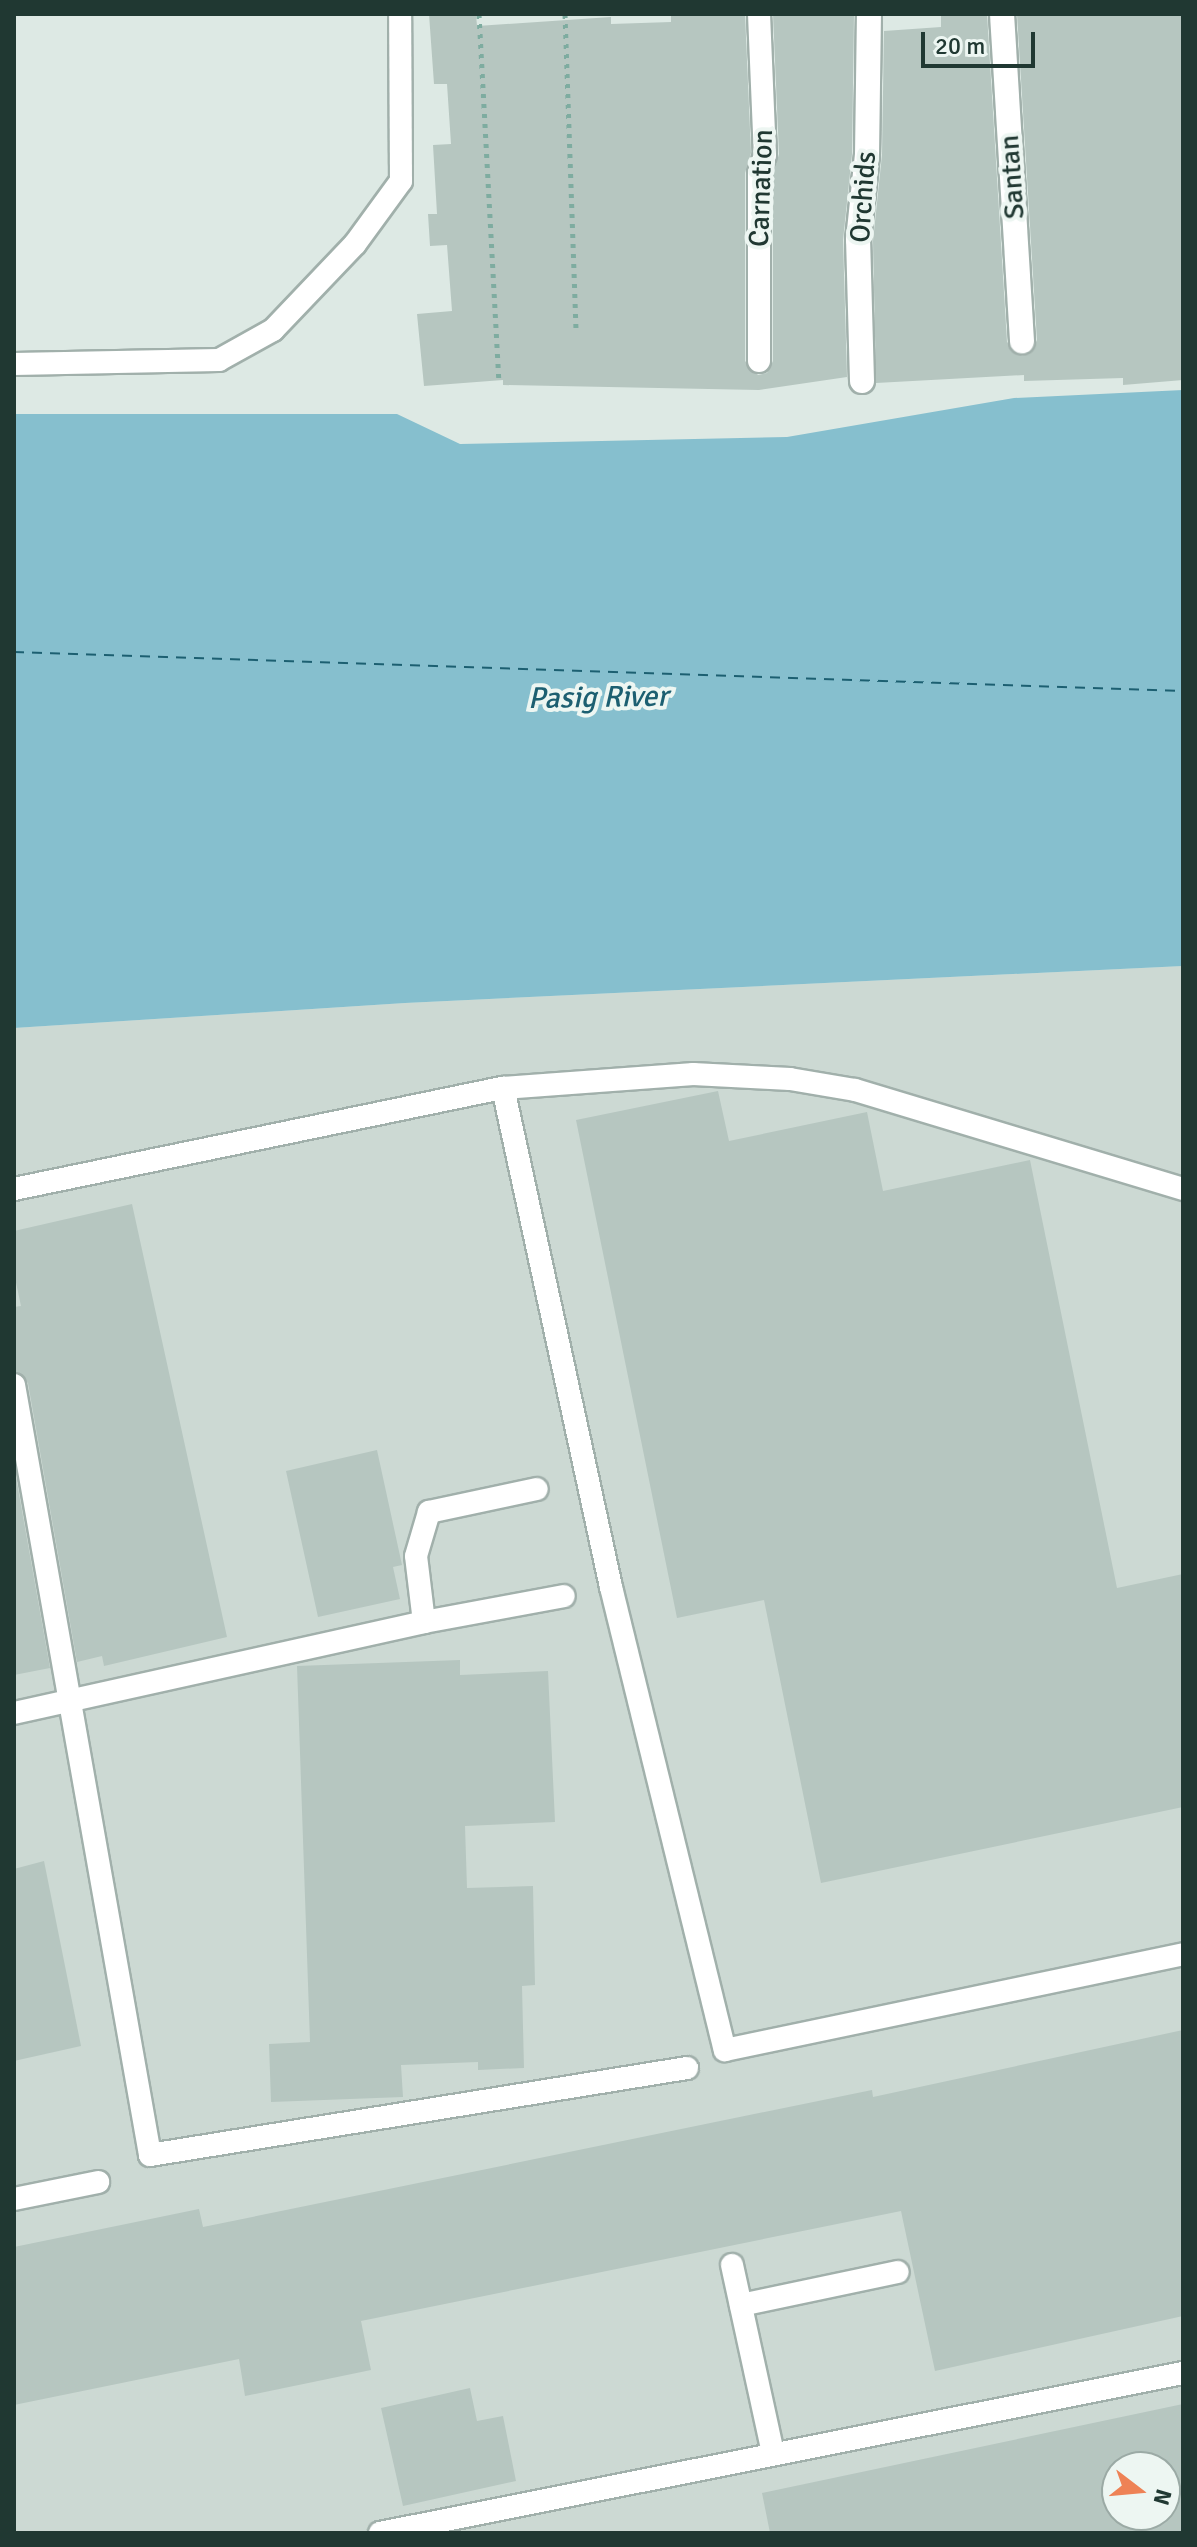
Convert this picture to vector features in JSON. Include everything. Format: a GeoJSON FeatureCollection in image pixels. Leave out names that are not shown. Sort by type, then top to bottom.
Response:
{"type":"FeatureCollection","features":[{"type":"Feature","properties":{"kind":"street","name":"Orchids"},"geometry":{"type":"LineString","coordinates":[[862,381],[858,240],[867,155],[869,14]]}},
{"type":"Feature","properties":{"kind":"street","name":"Santan"},"geometry":{"type":"LineString","coordinates":[[1002,14],[1022,341]]}},
{"type":"Feature","properties":{"kind":"lane"},"geometry":{"type":"LineString","coordinates":[[14,364],[219,360],[273,330],[355,244],[401,181],[400,14]]}},
{"type":"Feature","properties":{"kind":"lane","name":"Carnation"},"geometry":{"type":"LineString","coordinates":[[759,14],[765,155],[759,173],[759,361]]}},
{"type":"Feature","properties":{"kind":"lane"},"geometry":{"type":"LineString","coordinates":[[14,1189],[503,1088],[693,1074],[790,1079],[855,1090],[943,1113],[1183,1189]]}},
{"type":"Feature","properties":{"kind":"lane"},"geometry":{"type":"LineString","coordinates":[[503,1088],[611,1587],[725,2050],[1183,1954]]}},
{"type":"Feature","properties":{"kind":"lane"},"geometry":{"type":"LineString","coordinates":[[14,1385],[150,2155],[687,2068]]}},
{"type":"Feature","properties":{"kind":"lane"},"geometry":{"type":"LineString","coordinates":[[424,1622],[416,1556],[429,1512],[537,1489]]}},
{"type":"Feature","properties":{"kind":"lane"},"geometry":{"type":"LineString","coordinates":[[14,1713],[424,1622],[564,1596]]}},
{"type":"Feature","properties":{"kind":"lane"},"geometry":{"type":"LineString","coordinates":[[14,2199],[98,2182]]}},
{"type":"Feature","properties":{"kind":"lane"},"geometry":{"type":"LineString","coordinates":[[732,2265],[773,2453]]}},
{"type":"Feature","properties":{"kind":"lane"},"geometry":{"type":"LineString","coordinates":[[741,2305],[898,2272]]}},
{"type":"Feature","properties":{"kind":"lane"},"geometry":{"type":"LineString","coordinates":[[380,2533],[1183,2373]]}},
{"type":"Feature","properties":{"kind":"path"},"geometry":{"type":"LineString","coordinates":[[479,14],[499,381]]}},
{"type":"Feature","properties":{"kind":"path"},"geometry":{"type":"LineString","coordinates":[[565,14],[576,329]]}},
{"type":"Feature","properties":{"kind":"shaded area"},"geometry":{"type":"Polygon","coordinates":[[[1183,966],[1183,2533],[14,2533],[14,1028],[405,1003],[1183,966]]]}},
{"type":"Feature","properties":{"kind":"water","name":"Pasig River"},"geometry":{"type":"Polygon","coordinates":[[[1183,390],[1183,966],[405,1003],[14,1028],[14,414],[397,414],[460,444],[787,437],[1014,398],[1183,390]]]}},
{"type":"Feature","properties":{"kind":"building"},"geometry":{"type":"Polygon","coordinates":[[[429,14],[476,14],[477,26],[611,17],[611,24],[671,22],[671,14],[745,14],[751,153],[745,173],[745,361],[758,375],[767,373],[773,361],[773,175],[779,154],[773,14],[854,14],[852,154],[843,240],[847,377],[759,390],[503,385],[503,380],[424,386],[417,314],[452,311],[447,245],[430,246],[428,214],[437,214],[433,145],[451,144],[447,84],[434,84],[429,14]]]}},
{"type":"Feature","properties":{"kind":"building"},"geometry":{"type":"Polygon","coordinates":[[[941,14],[987,14],[1007,342],[1022,356],[1031,353],[1037,340],[1017,14],[1183,14],[1183,380],[1123,385],[1123,378],[1024,381],[1024,375],[876,383],[873,241],[882,155],[884,31],[941,27],[941,14]]]}},
{"type":"Feature","properties":{"kind":"building"},"geometry":{"type":"Polygon","coordinates":[[[718,1091],[729,1141],[867,1112],[883,1191],[1030,1160],[1117,1588],[1183,1574],[1183,1807],[821,1883],[764,1600],[677,1618],[576,1120],[718,1091]]]}},
{"type":"Feature","properties":{"kind":"building"},"geometry":{"type":"Polygon","coordinates":[[[132,1204],[227,1637],[104,1666],[102,1656],[77,1662],[28,1383],[14,1371],[14,1307],[21,1306],[14,1273],[14,1231],[132,1204]]]}},
{"type":"Feature","properties":{"kind":"building"},"geometry":{"type":"Polygon","coordinates":[[[377,1450],[402,1565],[393,1567],[400,1599],[318,1617],[286,1471],[377,1450]]]}},
{"type":"Feature","properties":{"kind":"building"},"geometry":{"type":"Polygon","coordinates":[[[14,1466],[50,1668],[14,1675],[14,1466]]]}},
{"type":"Feature","properties":{"kind":"building"},"geometry":{"type":"Polygon","coordinates":[[[460,1660],[460,1675],[548,1671],[555,1822],[465,1826],[467,1888],[533,1886],[535,1985],[522,1986],[524,2068],[478,2070],[478,2062],[401,2065],[403,2097],[271,2102],[269,2044],[310,2042],[297,1666],[460,1660]]]}},
{"type":"Feature","properties":{"kind":"building"},"geometry":{"type":"Polygon","coordinates":[[[44,1861],[81,2046],[14,2061],[14,1869],[44,1861]]]}},
{"type":"Feature","properties":{"kind":"building"},"geometry":{"type":"Polygon","coordinates":[[[1183,2030],[1183,2316],[935,2371],[901,2211],[361,2321],[371,2370],[245,2396],[239,2359],[14,2405],[14,2247],[199,2209],[203,2227],[872,2090],[873,2097],[1183,2030]]]}},
{"type":"Feature","properties":{"kind":"building"},"geometry":{"type":"Polygon","coordinates":[[[470,2388],[477,2421],[503,2416],[516,2481],[403,2506],[381,2408],[470,2388]]]}},
{"type":"Feature","properties":{"kind":"building"},"geometry":{"type":"Polygon","coordinates":[[[1183,2404],[1183,2533],[770,2533],[762,2493],[1183,2404]]]}},
{"type":"Feature","properties":{"kind":"ferry route"},"geometry":{"type":"LineString","coordinates":[[14,652],[1183,691]]}}]}
